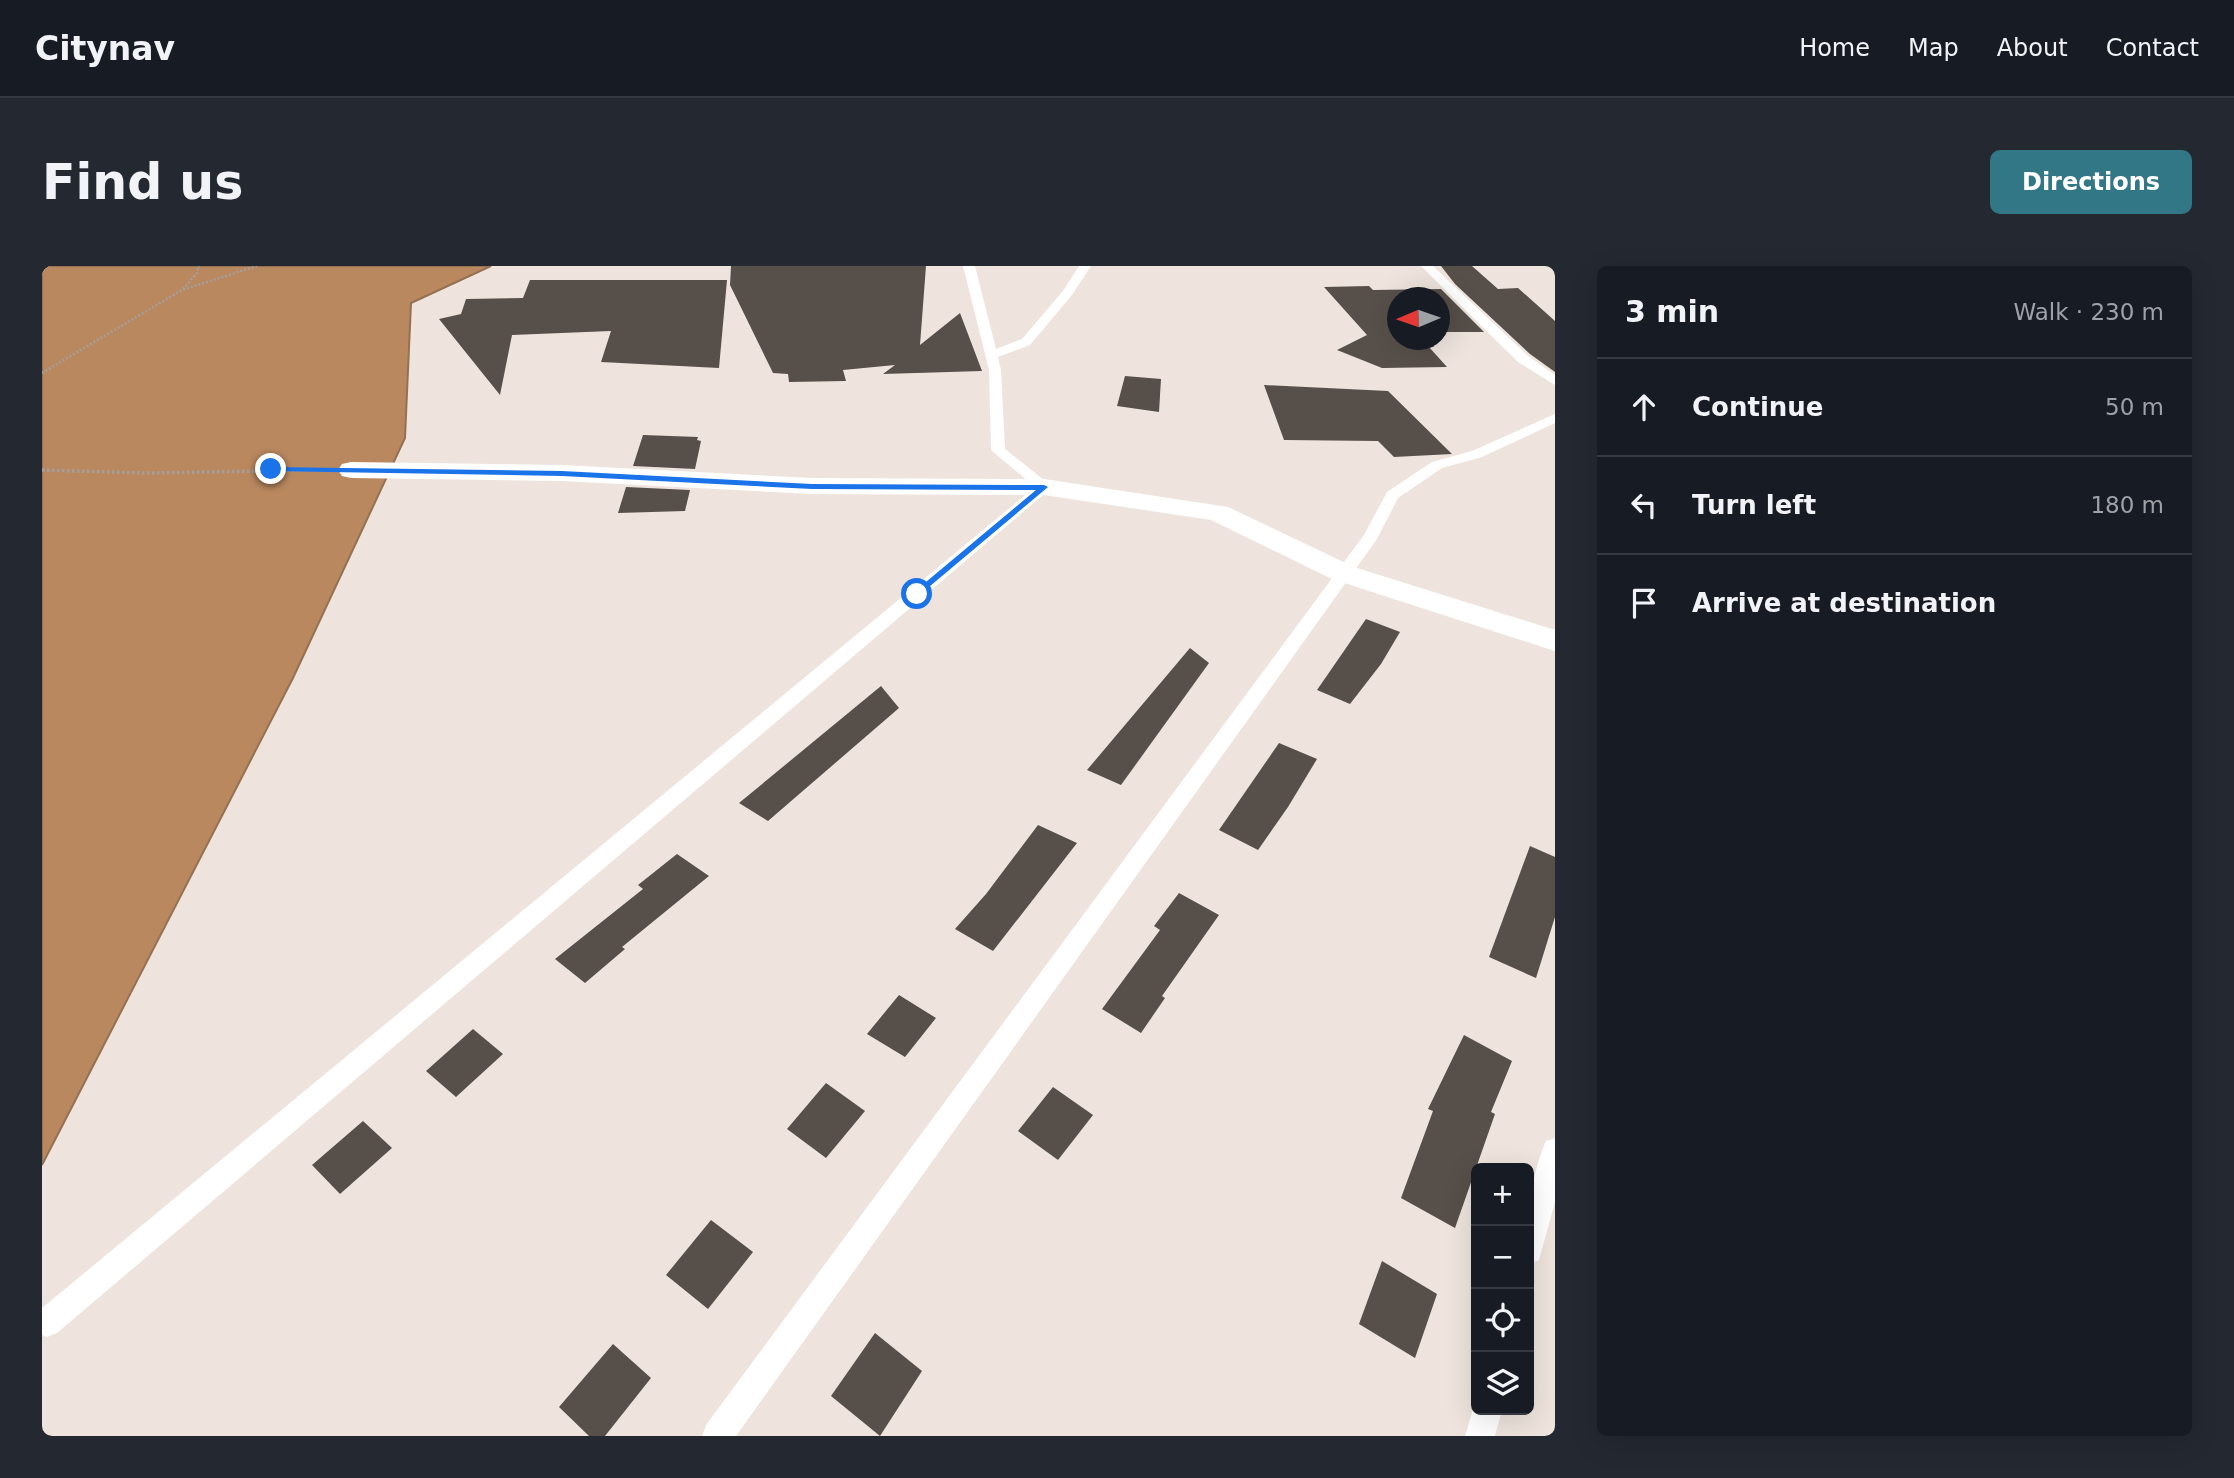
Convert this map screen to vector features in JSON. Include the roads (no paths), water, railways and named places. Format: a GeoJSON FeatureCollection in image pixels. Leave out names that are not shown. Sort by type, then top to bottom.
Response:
{"type":"FeatureCollection","features":[{"type":"Feature","properties":{"kind":"street"},"geometry":{"type":"LineString","coordinates":[[351,470],[562,473],[812,486],[1044,487],[1217,513],[1343,573],[1555,641]]}},
{"type":"Feature","properties":{"kind":"lane"},"geometry":{"type":"LineString","coordinates":[[47,1323],[1044,487],[998,450],[995,370],[969,266]]}},
{"type":"Feature","properties":{"kind":"lane"},"geometry":{"type":"LineString","coordinates":[[992,355],[1026,342],[1068,293],[1085,266]]}},
{"type":"Feature","properties":{"kind":"lane"},"geometry":{"type":"LineString","coordinates":[[1427,266],[1523,359],[1555,381]]}},
{"type":"Feature","properties":{"kind":"lane"},"geometry":{"type":"LineString","coordinates":[[717,1436],[1371,536],[1392,495],[1437,465],[1477,454],[1555,418]]}},
{"type":"Feature","properties":{"kind":"lane"},"geometry":{"type":"LineString","coordinates":[[1534,1231],[1555,1150]]}},
{"type":"Feature","properties":{"kind":"lane"},"geometry":{"type":"LineString","coordinates":[[1480,1436],[1486,1415]]}}]}
